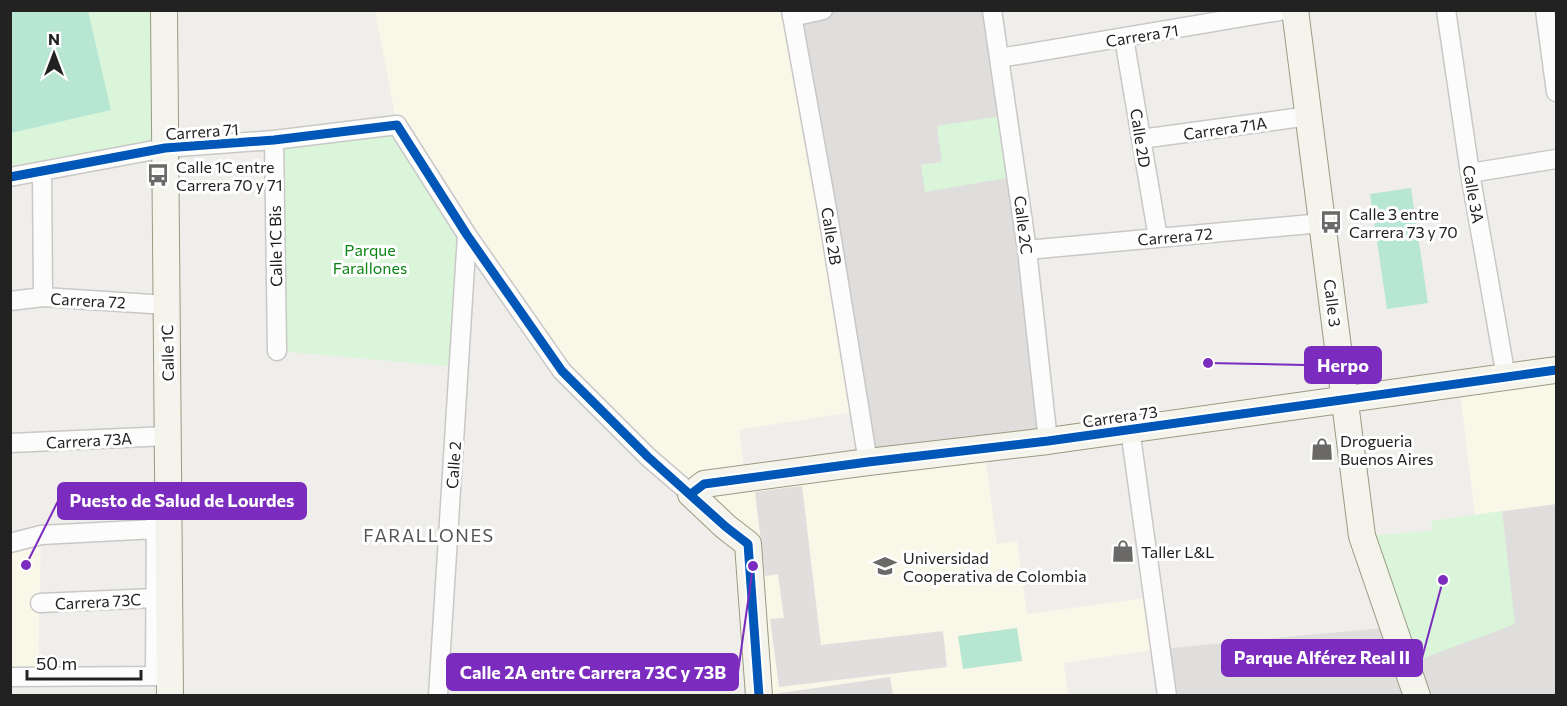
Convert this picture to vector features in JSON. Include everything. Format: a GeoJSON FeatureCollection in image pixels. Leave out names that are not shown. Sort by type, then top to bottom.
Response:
{"type":"FeatureCollection","features":[{"type":"Feature","properties":{"kind":"street","name":"Calle 1C"},"geometry":{"type":"LineString","coordinates":[[164,10],[167,305],[161,436],[165,683]]}},
{"type":"Feature","properties":{"kind":"street"},"geometry":{"type":"LineString","coordinates":[[791,14],[823,10]]}},
{"type":"Feature","properties":{"kind":"street","name":"Calle 2C"},"geometry":{"type":"LineString","coordinates":[[992,10],[1027,250],[1048,441]]}},
{"type":"Feature","properties":{"kind":"street","name":"Carrera 71"},"geometry":{"type":"LineString","coordinates":[[1000,58],[1285,10]]}},
{"type":"Feature","properties":{"kind":"street","name":"Calle 3"},"geometry":{"type":"LineString","coordinates":[[1295,10],[1362,536],[1417,696]]}},
{"type":"Feature","properties":{"kind":"street","name":"Calle 3A"},"geometry":{"type":"LineString","coordinates":[[1446,10],[1470,173],[1506,377]]}},
{"type":"Feature","properties":{"kind":"street"},"geometry":{"type":"LineString","coordinates":[[1545,10],[1557,92]]}},
{"type":"Feature","properties":{"kind":"street","name":"Calle 2B"},"geometry":{"type":"LineString","coordinates":[[791,14],[827,209],[868,462]]}},
{"type":"Feature","properties":{"kind":"street","name":"Calle 2D"},"geometry":{"type":"LineString","coordinates":[[1124,38],[1158,238]]}},
{"type":"Feature","properties":{"kind":"street","name":"Carrera 71A"},"geometry":{"type":"LineString","coordinates":[[1141,140],[1309,116]]}},
{"type":"Feature","properties":{"kind":"street","name":"Carrera 71"},"geometry":{"type":"LineString","coordinates":[[10,177],[165,148],[274,140],[397,125],[467,235]]}},
{"type":"Feature","properties":{"kind":"street","name":"Calle 1C Bis"},"geometry":{"type":"LineString","coordinates":[[274,140],[277,351]]}},
{"type":"Feature","properties":{"kind":"street"},"geometry":{"type":"LineString","coordinates":[[1470,173],[1557,159]]}},
{"type":"Feature","properties":{"kind":"street"},"geometry":{"type":"LineString","coordinates":[[42,171],[43,297]]}},
{"type":"Feature","properties":{"kind":"street","name":"Carrera 72"},"geometry":{"type":"LineString","coordinates":[[1027,250],[1322,223]]}},
{"type":"Feature","properties":{"kind":"street"},"geometry":{"type":"LineString","coordinates":[[467,235],[562,371],[648,457],[748,544],[759,696]]}},
{"type":"Feature","properties":{"kind":"street","name":"Calle 2"},"geometry":{"type":"LineString","coordinates":[[438,696],[467,235]]}},
{"type":"Feature","properties":{"kind":"street","name":"Carrera 72"},"geometry":{"type":"LineString","coordinates":[[10,301],[43,297],[167,305]]}},
{"type":"Feature","properties":{"kind":"street","name":"Carrera 73"},"geometry":{"type":"LineString","coordinates":[[691,494],[704,484],[1048,441],[1557,370]]}},
{"type":"Feature","properties":{"kind":"street"},"geometry":{"type":"LineString","coordinates":[[1130,429],[1167,696]]}},
{"type":"Feature","properties":{"kind":"street"},"geometry":{"type":"LineString","coordinates":[[10,677],[165,683],[155,598],[161,436]]}},
{"type":"Feature","properties":{"kind":"street","name":"Carrera 73A"},"geometry":{"type":"LineString","coordinates":[[10,443],[161,436]]}},
{"type":"Feature","properties":{"kind":"street"},"geometry":{"type":"LineString","coordinates":[[10,543],[41,535],[156,529]]}},
{"type":"Feature","properties":{"kind":"street","name":"Carrera 73C"},"geometry":{"type":"LineString","coordinates":[[40,603],[155,598]]}},
{"type":"Feature","properties":{"kind":"shaded area"},"geometry":{"type":"Polygon","coordinates":[[[823,10],[992,11],[1008,115],[942,162],[922,165],[1017,176],[1048,441],[868,462],[792,17],[823,10]]]}},
{"type":"Feature","properties":{"kind":"shaded area"},"geometry":{"type":"Polygon","coordinates":[[[375,11],[791,11],[859,411],[739,430],[745,478],[984,449],[997,544],[1017,541],[1027,614],[1153,597],[1160,649],[1064,663],[1068,695],[893,695],[890,677],[763,695],[748,544],[562,371],[397,125],[375,11]]]}},
{"type":"Feature","properties":{"kind":"shaded area"},"geometry":{"type":"Polygon","coordinates":[[[1556,370],[1556,504],[1475,515],[1459,384],[1556,370]]]}},
{"type":"Feature","properties":{"kind":"shaded area"},"geometry":{"type":"Polygon","coordinates":[[[802,486],[821,645],[943,631],[947,667],[779,687],[770,619],[784,618],[778,574],[765,576],[755,492],[802,486]]]}},
{"type":"Feature","properties":{"kind":"shaded area"},"geometry":{"type":"Polygon","coordinates":[[[1556,504],[1556,695],[1167,695],[1160,649],[1393,627],[1514,624],[1502,511],[1556,504]]]}},
{"type":"Feature","properties":{"kind":"shaded area"},"geometry":{"type":"Polygon","coordinates":[[[41,535],[38,677],[11,677],[11,543],[41,535]]]}},
{"type":"Feature","properties":{"kind":"shaded area"},"geometry":{"type":"Polygon","coordinates":[[[890,677],[893,695],[763,696],[890,677]]]}},
{"type":"Feature","properties":{"kind":"green space"},"geometry":{"type":"Polygon","coordinates":[[[22,10],[88,11],[111,110],[11,133],[11,13],[22,10]]]}},
{"type":"Feature","properties":{"kind":"green space"},"geometry":{"type":"Polygon","coordinates":[[[11,11],[164,11],[165,148],[11,177],[11,11]]]}},
{"type":"Feature","properties":{"kind":"green space"},"geometry":{"type":"Polygon","coordinates":[[[1008,115],[1017,176],[925,192],[921,165],[942,162],[937,126],[1008,115]]]}},
{"type":"Feature","properties":{"kind":"green space","name":"Parque Farallones"},"geometry":{"type":"Polygon","coordinates":[[[397,125],[467,235],[459,367],[277,351],[274,140],[397,125]]]}},
{"type":"Feature","properties":{"kind":"green space"},"geometry":{"type":"Polygon","coordinates":[[[1411,188],[1428,303],[1387,309],[1370,194],[1411,188]]]}},
{"type":"Feature","properties":{"kind":"green space"},"geometry":{"type":"Polygon","coordinates":[[[1502,511],[1515,624],[1405,665],[1362,536],[1432,531],[1431,521],[1502,511]]]}},
{"type":"Feature","properties":{"kind":"green space"},"geometry":{"type":"Polygon","coordinates":[[[1017,628],[1022,661],[963,669],[958,636],[1017,628]]]}},
{"type":"Feature","properties":{"kind":"cycle path"},"geometry":{"type":"LineString","coordinates":[[10,177],[165,148],[274,140],[397,125],[467,235],[562,371],[648,457],[748,544],[759,696]]}},
{"type":"Feature","properties":{"kind":"cycle path"},"geometry":{"type":"LineString","coordinates":[[691,494],[704,484],[1048,441],[1556,370]]}},
{"type":"Feature","properties":{"kind":"place","name":"Calle 1C entre Carrera 70 y 71"},"geometry":{"type":"Point","coordinates":[158,175]}},
{"type":"Feature","properties":{"kind":"place","name":"Calle 3 entre Carrera 73 y 70"},"geometry":{"type":"Point","coordinates":[1331,222]}},
{"type":"Feature","properties":{"kind":"place","name":"Herpo"},"geometry":{"type":"Point","coordinates":[1208,363]}},
{"type":"Feature","properties":{"kind":"place","name":"Drogueria Buenos Aires"},"geometry":{"type":"Point","coordinates":[1322,449]}},
{"type":"Feature","properties":{"kind":"place","name":"Taller L&L"},"geometry":{"type":"Point","coordinates":[1123,551]}},
{"type":"Feature","properties":{"kind":"place","name":"Puesto de Salud de Lourdes"},"geometry":{"type":"Point","coordinates":[26,565]}},
{"type":"Feature","properties":{"kind":"place","name":"Calle 2A entre Carrera 73C y 73B"},"geometry":{"type":"Point","coordinates":[753,566]}},
{"type":"Feature","properties":{"kind":"place","name":"Universidad Cooperativa de Colombia"},"geometry":{"type":"Point","coordinates":[885,566]}},
{"type":"Feature","properties":{"kind":"place","name":"Parque Alférez Real II"},"geometry":{"type":"Point","coordinates":[1443,580]}},
{"type":"Feature","properties":{"kind":"district","name":"FARALLONES"},"geometry":{"type":"Point","coordinates":[429,535]}}]}
